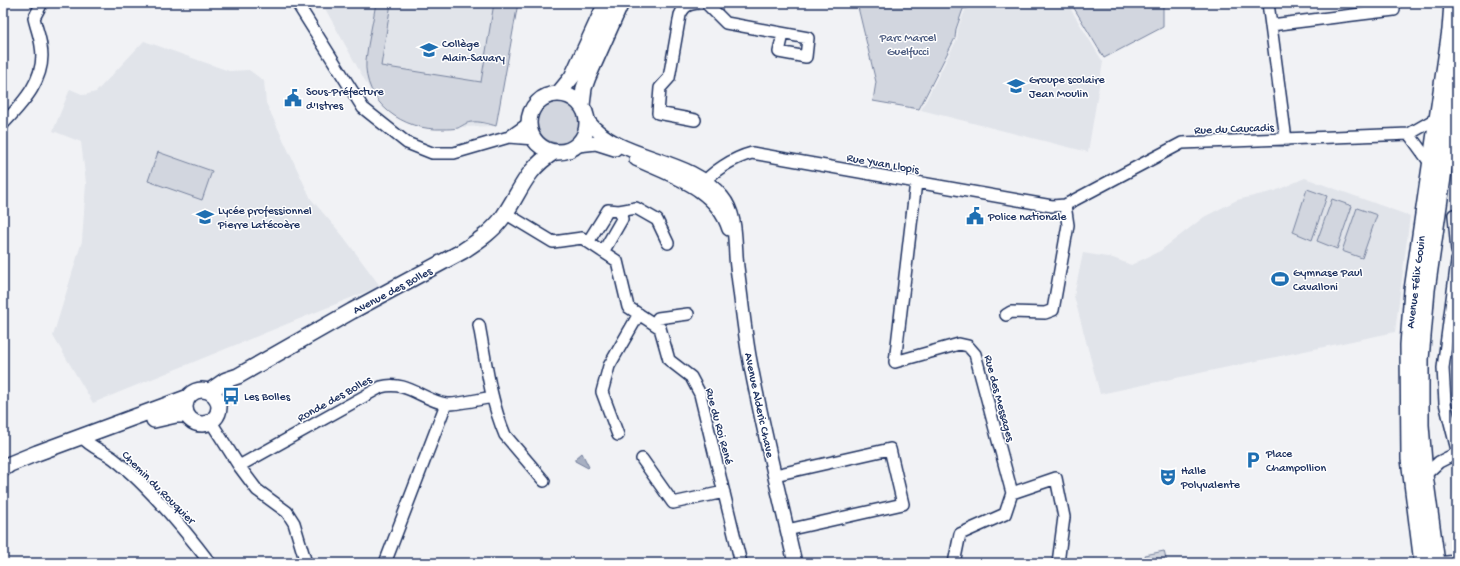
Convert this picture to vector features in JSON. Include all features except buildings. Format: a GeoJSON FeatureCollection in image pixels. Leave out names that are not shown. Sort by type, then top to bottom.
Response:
{"type":"FeatureCollection","features":[{"type":"Feature","properties":{"kind":"main road"},"geometry":{"type":"LineString","coordinates":[[559,93],[572,76],[606,3]]}},
{"type":"Feature","properties":{"kind":"main road"},"geometry":{"type":"LineString","coordinates":[[582,105],[574,98],[559,93],[547,96],[540,100],[534,107],[529,123],[535,140],[543,148],[554,152],[563,152],[578,145],[586,133],[588,121],[582,105],[584,88],[621,3]]}},
{"type":"Feature","properties":{"kind":"main road","name":"Avenue Félix Gouin"},"geometry":{"type":"LineString","coordinates":[[1422,563],[1409,459],[1408,345],[1412,290],[1452,3]]}},
{"type":"Feature","properties":{"kind":"main road","name":"Avenue Félix Gouin"},"geometry":{"type":"LineString","coordinates":[[1437,563],[1425,475],[1421,425],[1421,352],[1427,290],[1438,206],[1457,79]]}},
{"type":"Feature","properties":{"kind":"main road","name":"Avenue des Bolles"},"geometry":{"type":"LineString","coordinates":[[524,181],[535,140]]}},
{"type":"Feature","properties":{"kind":"main road","name":"Avenue des Bolles"},"geometry":{"type":"LineString","coordinates":[[214,396],[226,380],[238,376],[352,311],[463,251],[491,232],[505,213],[524,181],[542,159],[554,152]]}},
{"type":"Feature","properties":{"kind":"main road"},"geometry":{"type":"LineString","coordinates":[[3,478],[85,440],[186,398],[194,391],[199,390],[214,396],[218,412],[211,422],[200,424],[192,422],[186,415],[184,408],[186,398]]}},
{"type":"Feature","properties":{"kind":"main road"},"geometry":{"type":"LineString","coordinates":[[3,469],[10,464],[85,440],[167,416],[186,415]]}},
{"type":"Feature","properties":{"kind":"street"},"geometry":{"type":"LineString","coordinates":[[3,124],[28,96],[41,72],[42,47],[34,18],[42,3]]}},
{"type":"Feature","properties":{"kind":"street"},"geometry":{"type":"LineString","coordinates":[[297,3],[362,108],[407,143],[432,153],[454,152],[509,137],[529,123]]}},
{"type":"Feature","properties":{"kind":"street"},"geometry":{"type":"LineString","coordinates":[[694,120],[658,113],[660,88],[669,78],[680,15],[683,8],[690,3],[701,3]]}},
{"type":"Feature","properties":{"kind":"street"},"geometry":{"type":"LineString","coordinates":[[706,3],[726,23],[783,34]]}},
{"type":"Feature","properties":{"kind":"street"},"geometry":{"type":"LineString","coordinates":[[1268,3],[1286,140]]}},
{"type":"Feature","properties":{"kind":"street"},"geometry":{"type":"LineString","coordinates":[[1271,26],[1394,6]]}},
{"type":"Feature","properties":{"kind":"street","name":"Rue du Caucadis"},"geometry":{"type":"LineString","coordinates":[[1069,203],[1182,143],[1409,134],[1437,118]]}},
{"type":"Feature","properties":{"kind":"street","name":"Avenue Alderic Chave"},"geometry":{"type":"LineString","coordinates":[[588,121],[608,140],[661,160],[701,185]]}},
{"type":"Feature","properties":{"kind":"street"},"geometry":{"type":"LineString","coordinates":[[1409,134],[1430,163]]}},
{"type":"Feature","properties":{"kind":"street"},"geometry":{"type":"LineString","coordinates":[[509,137],[535,140]]}},
{"type":"Feature","properties":{"kind":"street","name":"Avenue Alderic Chave"},"geometry":{"type":"LineString","coordinates":[[578,145],[596,143],[606,145],[701,185],[713,186],[730,210],[734,226],[734,246],[749,356],[795,563]]}},
{"type":"Feature","properties":{"kind":"street","name":"Rue Yvan Llopis"},"geometry":{"type":"LineString","coordinates":[[701,185],[739,156],[752,154],[1052,206],[1069,203]]}},
{"type":"Feature","properties":{"kind":"street","name":"Rue des Messages"},"geometry":{"type":"LineString","coordinates":[[916,182],[895,362],[959,344],[968,346],[975,354],[1012,493]]}},
{"type":"Feature","properties":{"kind":"street"},"geometry":{"type":"LineString","coordinates":[[1006,315],[1011,312],[1045,313],[1052,310],[1068,225],[1069,203]]}},
{"type":"Feature","properties":{"kind":"street"},"geometry":{"type":"LineString","coordinates":[[1438,206],[1455,214],[1457,251]]}},
{"type":"Feature","properties":{"kind":"street"},"geometry":{"type":"LineString","coordinates":[[588,242],[608,210],[619,211],[636,208],[657,220],[668,243]]}},
{"type":"Feature","properties":{"kind":"street"},"geometry":{"type":"LineString","coordinates":[[603,252],[622,219],[619,211]]}},
{"type":"Feature","properties":{"kind":"street","name":"Rue du Roi René"},"geometry":{"type":"LineString","coordinates":[[505,213],[553,242],[582,238],[618,261],[628,307],[660,328],[669,360],[691,377],[700,394],[741,563]]}},
{"type":"Feature","properties":{"kind":"street"},"geometry":{"type":"LineString","coordinates":[[1425,475],[1438,462],[1457,451],[1445,404],[1443,368],[1457,261]]}},
{"type":"Feature","properties":{"kind":"street"},"geometry":{"type":"LineString","coordinates":[[618,436],[602,392],[609,366],[639,314]]}},
{"type":"Feature","properties":{"kind":"street"},"geometry":{"type":"LineString","coordinates":[[654,324],[658,318],[688,314]]}},
{"type":"Feature","properties":{"kind":"street"},"geometry":{"type":"LineString","coordinates":[[479,325],[492,397],[505,435],[544,481]]}},
{"type":"Feature","properties":{"kind":"street","name":"Ronde des Bolles"},"geometry":{"type":"LineString","coordinates":[[239,466],[381,387],[391,384],[446,404],[492,397]]}},
{"type":"Feature","properties":{"kind":"street"},"geometry":{"type":"LineString","coordinates":[[385,563],[446,404]]}},
{"type":"Feature","properties":{"kind":"street"},"geometry":{"type":"LineString","coordinates":[[211,422],[239,466],[257,490],[287,512],[294,523],[306,563]]}},
{"type":"Feature","properties":{"kind":"street","name":"Chemin du Rouquier"},"geometry":{"type":"LineString","coordinates":[[85,440],[114,459],[150,493],[210,563]]}},
{"type":"Feature","properties":{"kind":"street"},"geometry":{"type":"LineString","coordinates":[[775,475],[890,449],[903,504],[787,530]]}},
{"type":"Feature","properties":{"kind":"street"},"geometry":{"type":"LineString","coordinates":[[642,459],[673,503],[724,492]]}},
{"type":"Feature","properties":{"kind":"street"},"geometry":{"type":"LineString","coordinates":[[954,563],[960,534],[1005,514],[1012,493],[1056,478],[1064,517],[1058,563]]}},
{"type":"Feature","properties":{"kind":"street"},"geometry":{"type":"LineString","coordinates":[[1437,563],[1457,561]]}},
{"type":"Feature","properties":{"kind":"shaded area","name":"Collège Alain-Savary"},"geometry":{"type":"Polygon","coordinates":[[[322,3],[518,3],[496,126],[424,128],[374,97],[322,3]]]}},
{"type":"Feature","properties":{"kind":"shaded area","name":"Groupe scolaire Jean Moulin"},"geometry":{"type":"Polygon","coordinates":[[[968,3],[1067,3],[1103,62],[1088,152],[921,110],[957,39],[958,28],[968,3]]]}},
{"type":"Feature","properties":{"kind":"shaded area","name":"Lycée professionnel Pierre Latécoère"},"geometry":{"type":"Polygon","coordinates":[[[144,41],[229,71],[249,70],[264,81],[266,103],[311,199],[343,236],[380,286],[93,403],[53,336],[82,241],[86,183],[81,142],[53,131],[70,89],[84,95],[96,92],[144,41]]]}},
{"type":"Feature","properties":{"kind":"shaded area"},"geometry":{"type":"Polygon","coordinates":[[[1305,178],[1410,216],[1395,332],[1100,394],[1074,296],[1083,253],[1113,258],[1131,265],[1160,251],[1204,217],[1237,200],[1275,191],[1305,178]]]}},
{"type":"Feature","properties":{"kind":"green space"},"geometry":{"type":"Polygon","coordinates":[[[376,3],[391,3],[381,66],[481,82],[494,3],[518,3],[496,126],[475,122],[468,123],[458,128],[428,128],[414,125],[400,119],[388,111],[378,101],[371,89],[367,75],[366,60],[376,3]]]}},
{"type":"Feature","properties":{"kind":"green space","name":"Parc Marcel Guelfucci"},"geometry":{"type":"Polygon","coordinates":[[[857,3],[988,3],[963,9],[956,29],[955,38],[919,109],[873,101],[876,82],[857,3]]]}},
{"type":"Feature","properties":{"kind":"green space"},"geometry":{"type":"Polygon","coordinates":[[[1071,3],[1163,3],[1163,27],[1104,58],[1071,3]]]}},
{"type":"Feature","properties":{"kind":"green space"},"geometry":{"type":"Polygon","coordinates":[[[559,100],[570,104],[577,110],[581,118],[580,127],[577,134],[571,140],[562,143],[552,142],[542,136],[538,124],[539,114],[545,106],[559,100]]]}},
{"type":"Feature","properties":{"kind":"green space"},"geometry":{"type":"Polygon","coordinates":[[[158,152],[212,171],[202,200],[148,181],[158,152]]]}},
{"type":"Feature","properties":{"kind":"green space"},"geometry":{"type":"Polygon","coordinates":[[[1307,189],[1327,196],[1312,240],[1293,232],[1307,189]]]}},
{"type":"Feature","properties":{"kind":"green space"},"geometry":{"type":"Polygon","coordinates":[[[1332,199],[1352,206],[1337,249],[1317,241],[1332,199]]]}},
{"type":"Feature","properties":{"kind":"green space"},"geometry":{"type":"Polygon","coordinates":[[[1357,208],[1377,215],[1362,258],[1342,251],[1357,208]]]}},
{"type":"Feature","properties":{"kind":"green space"},"geometry":{"type":"Polygon","coordinates":[[[1164,551],[1167,563],[1147,563],[1145,555],[1164,551]]]}},
{"type":"Feature","properties":{"kind":"water"},"geometry":{"type":"Polygon","coordinates":[[[582,453],[589,467],[588,468],[575,461],[575,459],[582,453]]]}},
{"type":"Feature","properties":{"kind":"place","name":"Collège Alain-Savary"},"geometry":{"type":"Point","coordinates":[429,50]}},
{"type":"Feature","properties":{"kind":"place","name":"Groupe scolaire Jean Moulin"},"geometry":{"type":"Point","coordinates":[1016,86]}},
{"type":"Feature","properties":{"kind":"place","name":"Sous-Préfecture d'Istres"},"geometry":{"type":"Point","coordinates":[293,98]}},
{"type":"Feature","properties":{"kind":"place","name":"Police nationale"},"geometry":{"type":"Point","coordinates":[975,216]}},
{"type":"Feature","properties":{"kind":"place","name":"Lycée professionnel Pierre Latécoère"},"geometry":{"type":"Point","coordinates":[205,217]}},
{"type":"Feature","properties":{"kind":"place","name":"Gymnase Paul Cavalloni"},"geometry":{"type":"Point","coordinates":[1280,279]}},
{"type":"Feature","properties":{"kind":"place","name":"Les Bolles"},"geometry":{"type":"Point","coordinates":[231,396]}},
{"type":"Feature","properties":{"kind":"place","name":"Place Champollion"},"geometry":{"type":"Point","coordinates":[1253,460]}},
{"type":"Feature","properties":{"kind":"place","name":"Halle Polyvalente"},"geometry":{"type":"Point","coordinates":[1168,477]}}]}
